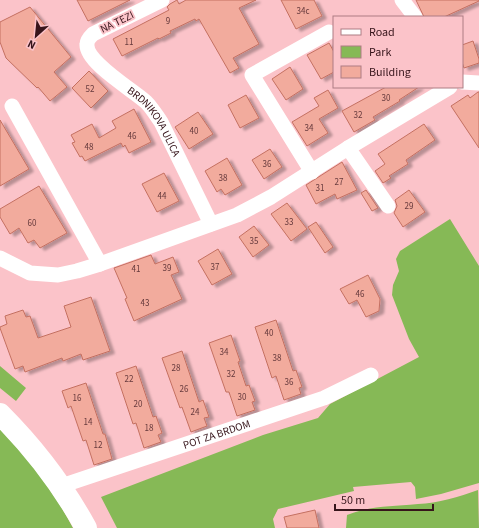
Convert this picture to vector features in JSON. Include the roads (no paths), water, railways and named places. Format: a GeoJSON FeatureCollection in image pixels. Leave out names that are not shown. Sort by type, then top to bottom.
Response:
{"type":"FeatureCollection","features":[{"type":"Feature","properties":{"kind":"main road"},"geometry":{"type":"LineString","coordinates":[[0,414],[36,454],[61,486],[86,528]]}},
{"type":"Feature","properties":{"kind":"street","name":"NA TEZI"},"geometry":{"type":"LineString","coordinates":[[93,34],[162,0]]}},
{"type":"Feature","properties":{"kind":"street"},"geometry":{"type":"LineString","coordinates":[[402,0],[414,16]]}},
{"type":"Feature","properties":{"kind":"street"},"geometry":{"type":"LineString","coordinates":[[312,172],[252,75],[329,32]]}},
{"type":"Feature","properties":{"kind":"street","name":"BRDNIKOVA ULICA"},"geometry":{"type":"LineString","coordinates":[[93,34],[87,43],[87,49],[90,55],[114,78],[146,102],[154,111],[161,122],[211,224]]}},
{"type":"Feature","properties":{"kind":"street"},"geometry":{"type":"LineString","coordinates":[[463,82],[479,83]]}},
{"type":"Feature","properties":{"kind":"street"},"geometry":{"type":"LineString","coordinates":[[0,258],[30,273],[58,275],[100,264],[237,215],[271,197],[348,148],[448,88]]}},
{"type":"Feature","properties":{"kind":"street"},"geometry":{"type":"LineString","coordinates":[[12,106],[100,264]]}},
{"type":"Feature","properties":{"kind":"street"},"geometry":{"type":"LineString","coordinates":[[348,148],[388,206]]}},
{"type":"Feature","properties":{"kind":"street","name":"POT ZA BRDOM"},"geometry":{"type":"LineString","coordinates":[[61,486],[324,398],[371,375]]}}]}
